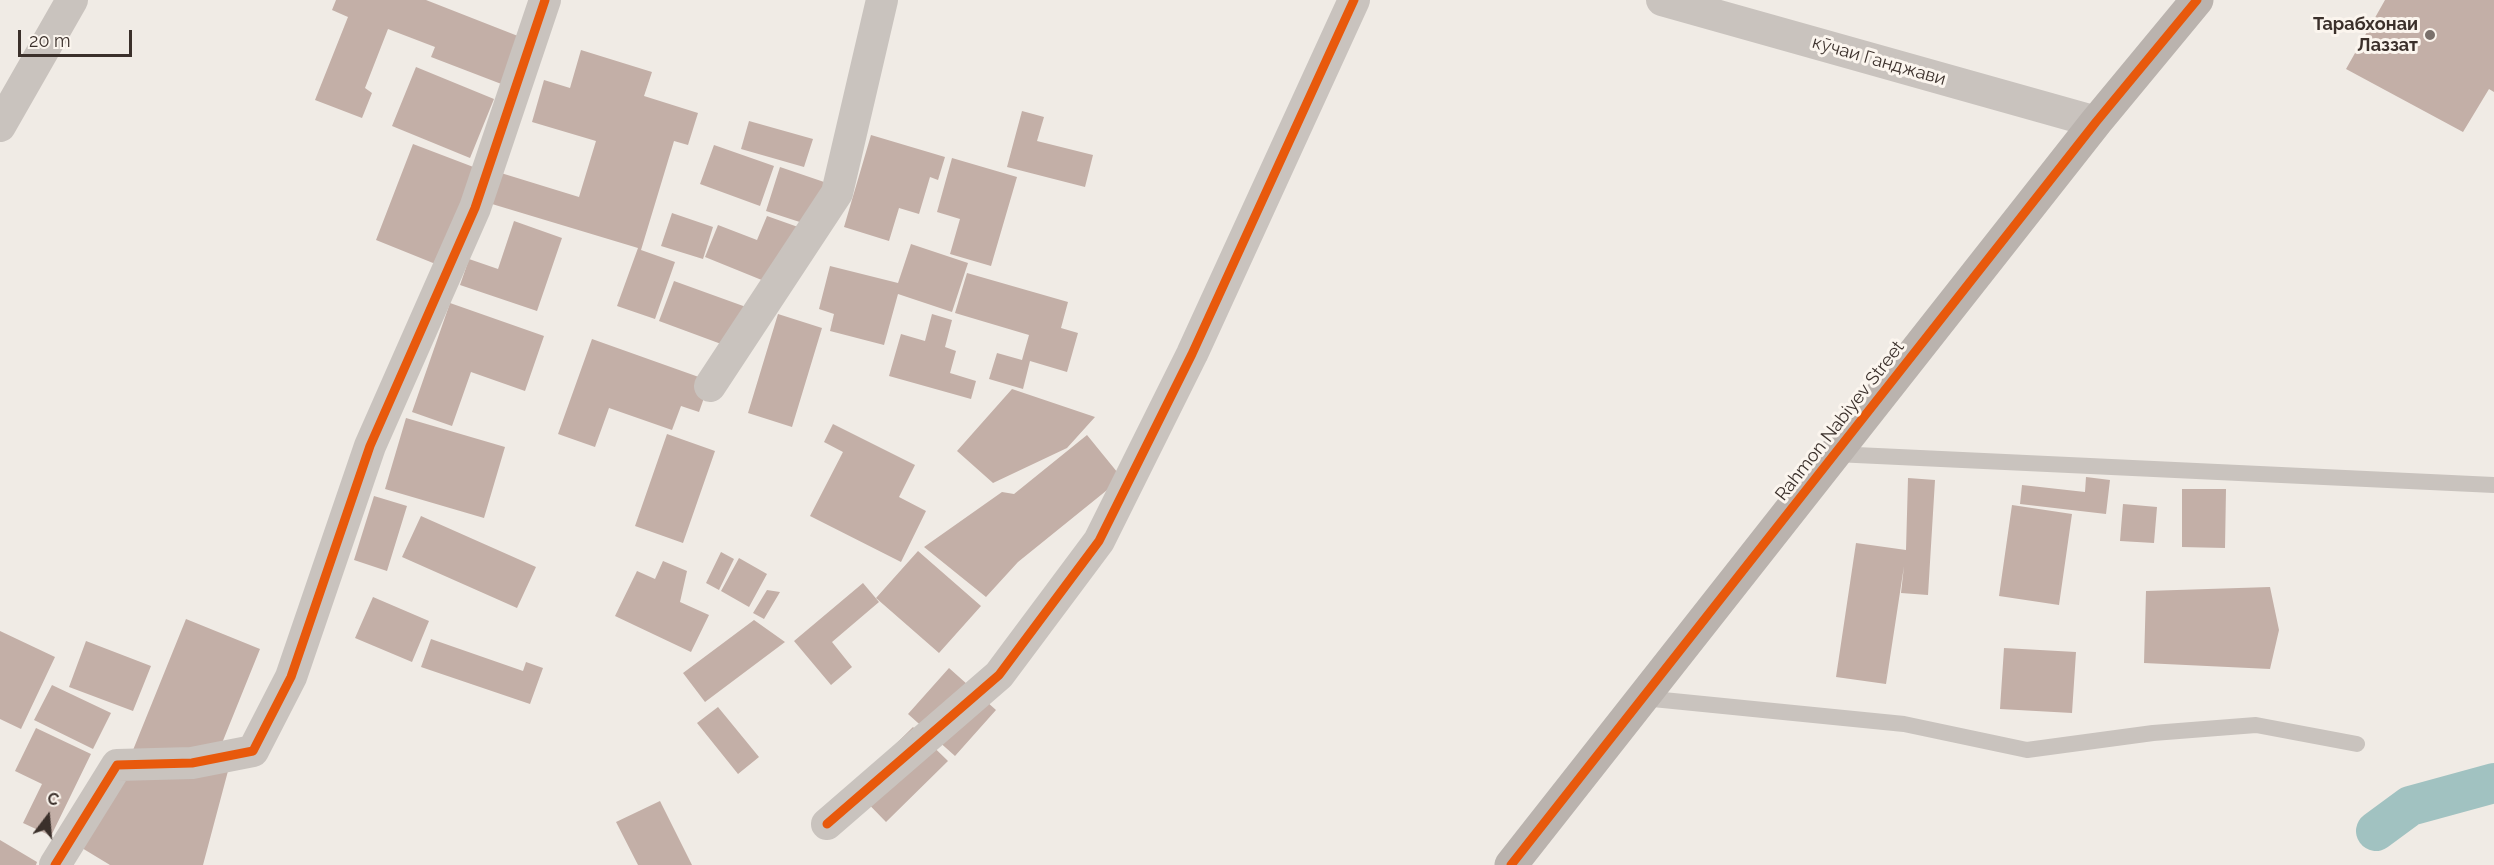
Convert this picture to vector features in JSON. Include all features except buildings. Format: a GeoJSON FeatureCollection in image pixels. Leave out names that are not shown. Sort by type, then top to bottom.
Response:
{"type":"FeatureCollection","features":[{"type":"Feature","properties":{"kind":"street"},"geometry":{"type":"LineString","coordinates":[[0,126],[72,0]]}},
{"type":"Feature","properties":{"kind":"street"},"geometry":{"type":"LineString","coordinates":[[55,865],[117,765],[192,763],[253,751],[291,677],[370,446],[475,208],[545,0]]}},
{"type":"Feature","properties":{"kind":"street"},"geometry":{"type":"LineString","coordinates":[[710,386],[837,193],[882,0]]}},
{"type":"Feature","properties":{"kind":"street"},"geometry":{"type":"LineString","coordinates":[[827,824],[999,675],[1099,542],[1192,354],[1354,0]]}},
{"type":"Feature","properties":{"kind":"street","name":"кӯчаи Ганджави"},"geometry":{"type":"LineString","coordinates":[[1662,0],[2096,122]]}},
{"type":"Feature","properties":{"kind":"street","name":"Rahmon Nabiyev Street"},"geometry":{"type":"LineString","coordinates":[[1511,865],[2096,122],[2197,0]]}},
{"type":"Feature","properties":{"kind":"lane"},"geometry":{"type":"LineString","coordinates":[[1835,454],[2494,485]]}},
{"type":"Feature","properties":{"kind":"lane"},"geometry":{"type":"LineString","coordinates":[[1643,698],[1904,724],[2027,750],[2152,733],[2256,725],[2357,744]]}},
{"type":"Feature","properties":{"kind":"waterway"},"geometry":{"type":"LineString","coordinates":[[2376,831],[2410,806],[2494,783]]}},
{"type":"Feature","properties":{"kind":"cycle path"},"geometry":{"type":"LineString","coordinates":[[55,865],[117,765],[192,763],[253,751],[291,677],[370,446],[475,208],[545,0]]}},
{"type":"Feature","properties":{"kind":"cycle path"},"geometry":{"type":"LineString","coordinates":[[827,824],[999,675],[1099,541],[1192,354],[1354,0]]}},
{"type":"Feature","properties":{"kind":"cycle path"},"geometry":{"type":"LineString","coordinates":[[1511,865],[2096,122],[2197,0]]}},
{"type":"Feature","properties":{"kind":"place","name":"Тарабхонаи Лаззат"},"geometry":{"type":"Point","coordinates":[2430,35]}}]}
